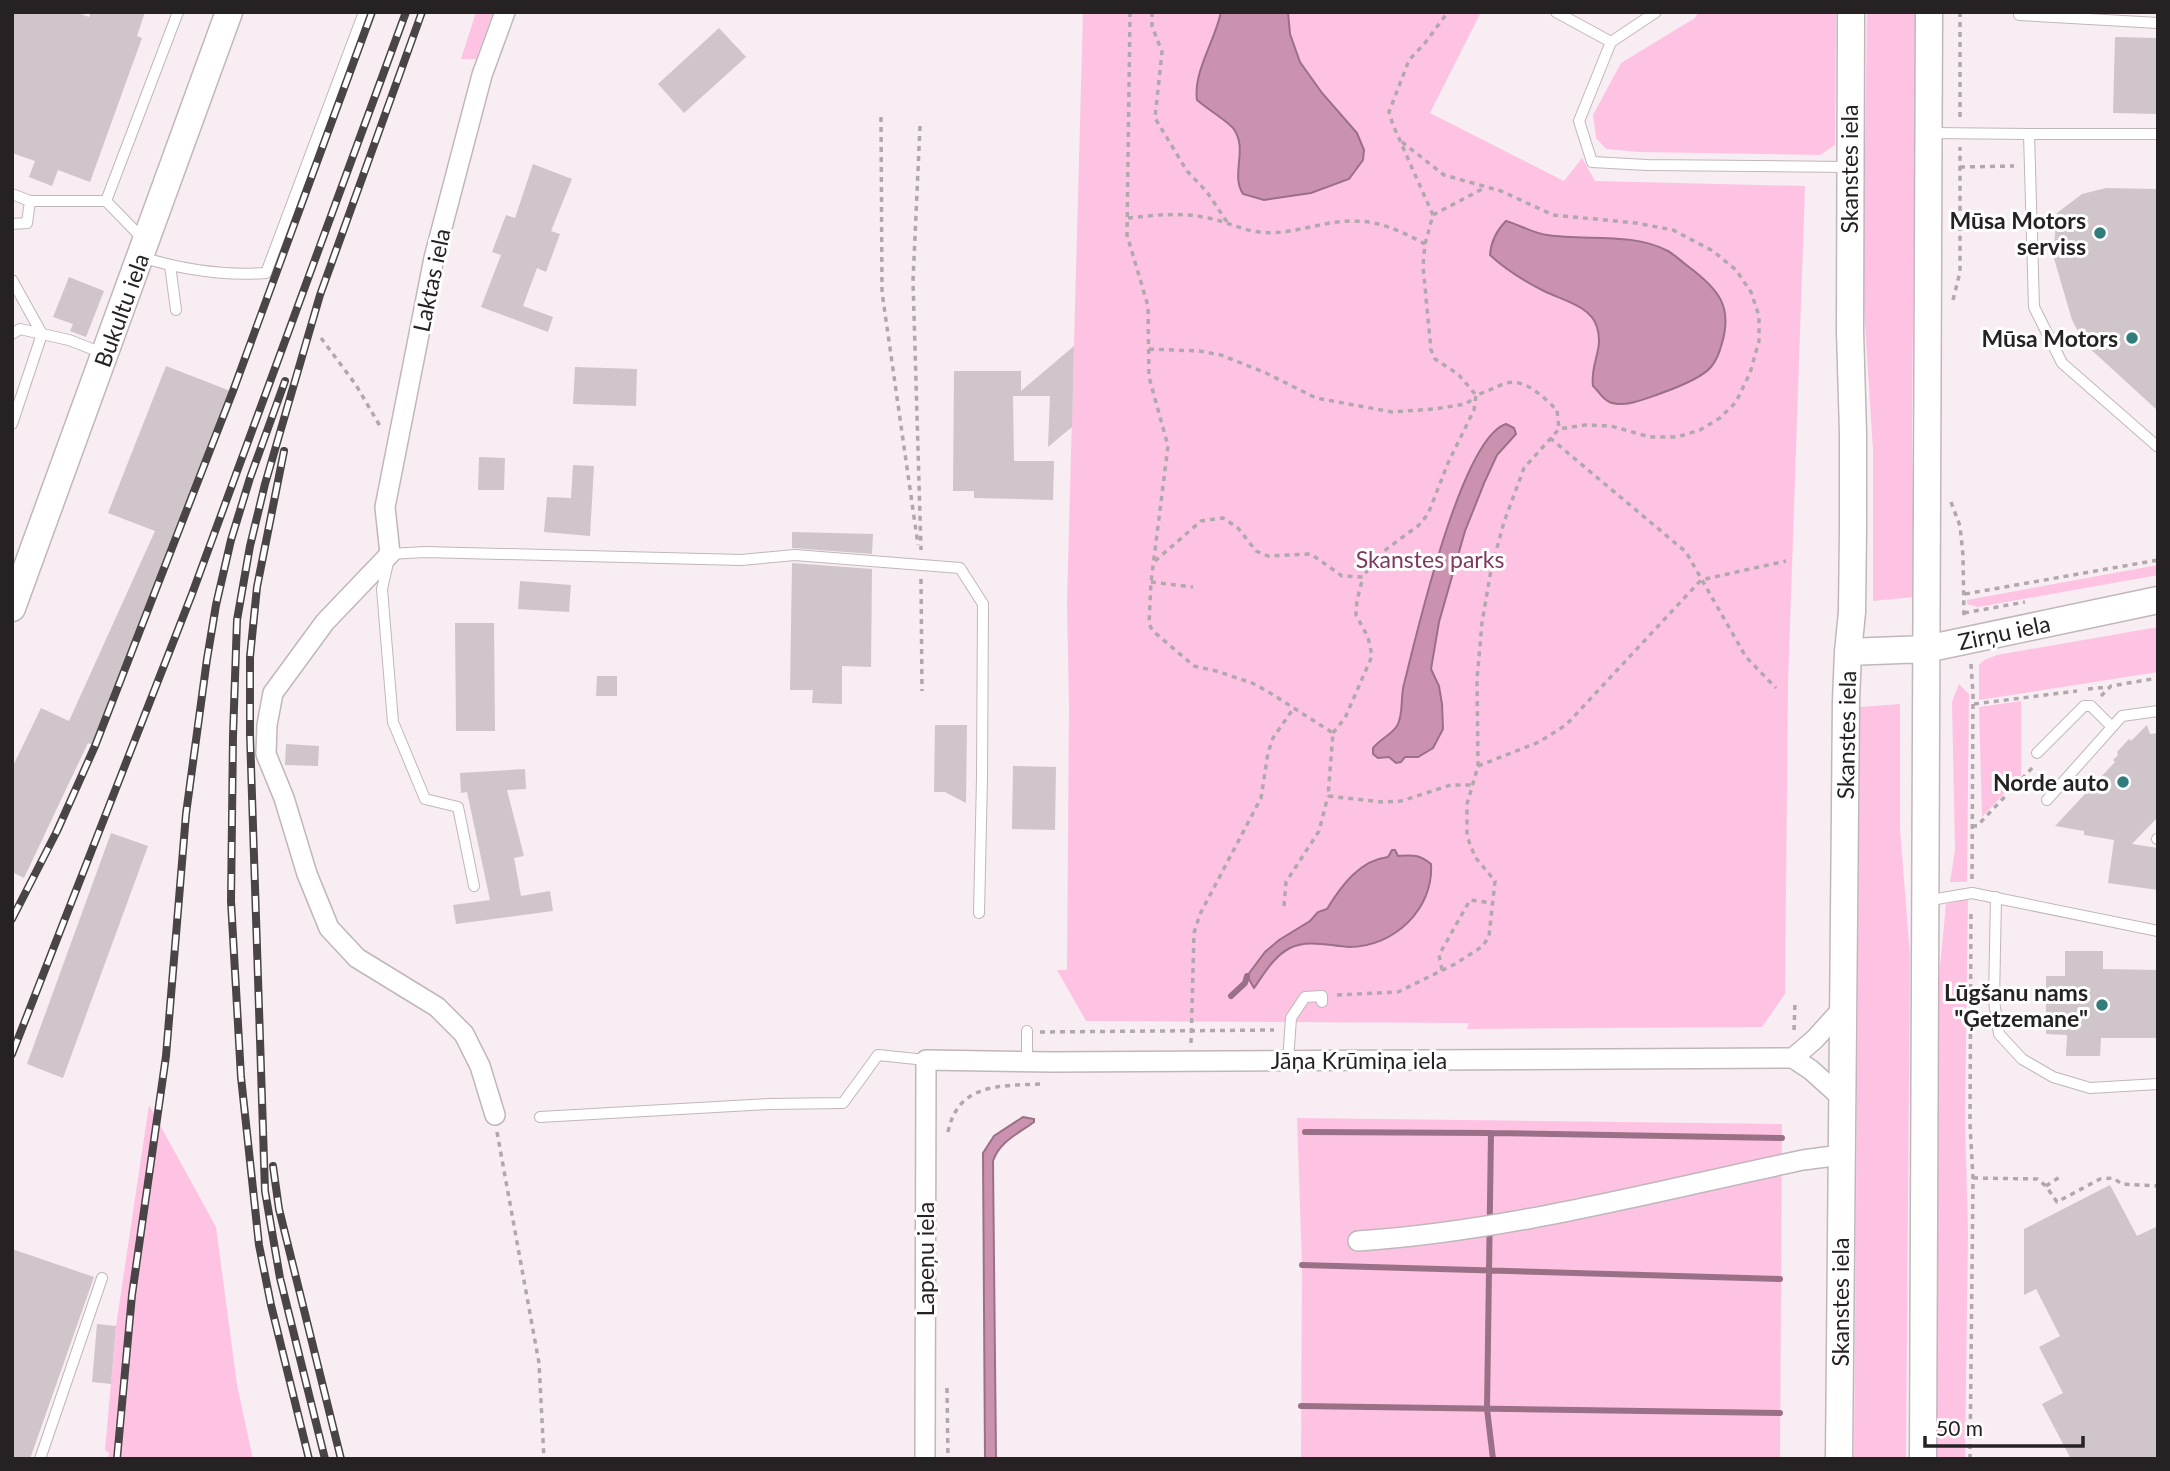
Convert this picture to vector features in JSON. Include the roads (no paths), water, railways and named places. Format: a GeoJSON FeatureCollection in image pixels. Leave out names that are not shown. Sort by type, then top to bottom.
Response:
{"type":"FeatureCollection","features":[{"type":"Feature","properties":{"kind":"main road","name":"Bukultu iela"},"geometry":{"type":"LineString","coordinates":[[12,608],[229,12]]}},
{"type":"Feature","properties":{"kind":"main road","name":"Skanstes iela"},"geometry":{"type":"LineString","coordinates":[[1839,1459],[1848,652],[1852,611],[1853,529],[1849,167],[1851,12]]}},
{"type":"Feature","properties":{"kind":"main road"},"geometry":{"type":"LineString","coordinates":[[1923,1459],[1929,12]]}},
{"type":"Feature","properties":{"kind":"main road","name":"Zirņu iela"},"geometry":{"type":"LineString","coordinates":[[1848,652],[1926,649],[2158,600]]}},
{"type":"Feature","properties":{"kind":"street","name":"Laktas iela"},"geometry":{"type":"LineString","coordinates":[[390,554],[385,507],[434,258],[482,75],[505,12]]}},
{"type":"Feature","properties":{"kind":"street"},"geometry":{"type":"LineString","coordinates":[[390,554],[325,622],[273,693],[267,725],[267,754],[284,798],[307,874],[329,928],[357,958],[437,1007],[464,1034],[480,1066],[495,1115]]}},
{"type":"Feature","properties":{"kind":"street"},"geometry":{"type":"LineString","coordinates":[[1842,1098],[1793,1058],[1815,1039],[1843,1007]]}},
{"type":"Feature","properties":{"kind":"street","name":"Jāņa Krūmiņa iela"},"geometry":{"type":"LineString","coordinates":[[926,1060],[1793,1058]]}},
{"type":"Feature","properties":{"kind":"street","name":"Lapeņu iela"},"geometry":{"type":"LineString","coordinates":[[925,1459],[926,1060]]}},
{"type":"Feature","properties":{"kind":"street"},"geometry":{"type":"LineString","coordinates":[[1358,1241],[1404,1238],[1511,1222],[1803,1160],[1841,1155]]}},
{"type":"Feature","properties":{"kind":"lane"},"geometry":{"type":"LineString","coordinates":[[106,201],[178,12]]}},
{"type":"Feature","properties":{"kind":"lane"},"geometry":{"type":"LineString","coordinates":[[106,201],[143,249],[170,265],[201,270],[266,273],[364,12]]}},
{"type":"Feature","properties":{"kind":"lane"},"geometry":{"type":"LineString","coordinates":[[1556,12],[1611,41]]}},
{"type":"Feature","properties":{"kind":"lane"},"geometry":{"type":"LineString","coordinates":[[1656,12],[1611,41],[1579,121],[1592,162],[1647,166],[1849,167]]}},
{"type":"Feature","properties":{"kind":"lane"},"geometry":{"type":"LineString","coordinates":[[2019,12],[2019,15],[2110,16],[2158,23]]}},
{"type":"Feature","properties":{"kind":"lane"},"geometry":{"type":"LineString","coordinates":[[1928,133],[2158,134]]}},
{"type":"Feature","properties":{"kind":"lane"},"geometry":{"type":"LineString","coordinates":[[2029,134],[2034,307],[2062,363],[2158,447]]}},
{"type":"Feature","properties":{"kind":"lane"},"geometry":{"type":"LineString","coordinates":[[12,194],[30,201],[106,201]]}},
{"type":"Feature","properties":{"kind":"lane"},"geometry":{"type":"LineString","coordinates":[[12,224],[27,223],[30,201]]}},
{"type":"Feature","properties":{"kind":"lane"},"geometry":{"type":"LineString","coordinates":[[170,265],[176,310]]}},
{"type":"Feature","properties":{"kind":"lane"},"geometry":{"type":"LineString","coordinates":[[12,280],[42,334],[12,425]]}},
{"type":"Feature","properties":{"kind":"lane"},"geometry":{"type":"LineString","coordinates":[[12,334],[20,330],[69,340],[105,355]]}},
{"type":"Feature","properties":{"kind":"lane"},"geometry":{"type":"LineString","coordinates":[[474,886],[458,807],[425,799],[393,722],[382,589],[390,554],[425,552],[741,560],[795,555],[960,568],[983,604],[979,913]]}},
{"type":"Feature","properties":{"kind":"lane"},"geometry":{"type":"LineString","coordinates":[[2037,753],[2084,706],[2091,706],[2112,727]]}},
{"type":"Feature","properties":{"kind":"lane"},"geometry":{"type":"LineString","coordinates":[[2047,800],[2122,716],[2158,710]]}},
{"type":"Feature","properties":{"kind":"lane"},"geometry":{"type":"LineString","coordinates":[[1925,901],[1972,893],[2158,931]]}},
{"type":"Feature","properties":{"kind":"lane"},"geometry":{"type":"LineString","coordinates":[[1996,897],[1994,1001],[1999,1034],[2022,1059],[2053,1077],[2090,1088],[2158,1084]]}},
{"type":"Feature","properties":{"kind":"lane"},"geometry":{"type":"LineString","coordinates":[[1288,1061],[1291,1018],[1306,997],[1322,999]]}},
{"type":"Feature","properties":{"kind":"lane"},"geometry":{"type":"LineString","coordinates":[[1027,1031],[1027,1061]]}},
{"type":"Feature","properties":{"kind":"lane"},"geometry":{"type":"LineString","coordinates":[[540,1117],[769,1104],[843,1103],[878,1055],[926,1060]]}},
{"type":"Feature","properties":{"kind":"lane"},"geometry":{"type":"LineString","coordinates":[[40,1459],[102,1278]]}},
{"type":"Feature","properties":{"kind":"waterway"},"geometry":{"type":"LineString","coordinates":[[1231,996],[1245,983],[1247,976]]}},
{"type":"Feature","properties":{"kind":"waterway"},"geometry":{"type":"LineString","coordinates":[[1305,1132],[1782,1138]]}},
{"type":"Feature","properties":{"kind":"waterway"},"geometry":{"type":"LineString","coordinates":[[1491,1133],[1487,1409],[1493,1459]]}},
{"type":"Feature","properties":{"kind":"waterway"},"geometry":{"type":"LineString","coordinates":[[1302,1265],[1780,1279]]}},
{"type":"Feature","properties":{"kind":"waterway"},"geometry":{"type":"LineString","coordinates":[[1301,1406],[1780,1413]]}},
{"type":"Feature","properties":{"kind":"railway"},"geometry":{"type":"LineString","coordinates":[[12,919],[57,831],[95,746],[233,391],[372,12]]}},
{"type":"Feature","properties":{"kind":"railway"},"geometry":{"type":"LineString","coordinates":[[12,1054],[192,594],[406,12]]}},
{"type":"Feature","properties":{"kind":"railway"},"geometry":{"type":"LineString","coordinates":[[309,1459],[259,1245],[241,1077],[231,901],[237,620],[250,546],[265,484],[320,295],[422,12]]}},
{"type":"Feature","properties":{"kind":"railway"},"geometry":{"type":"LineString","coordinates":[[117,1459],[132,1295],[166,1056],[186,814],[207,659],[231,540],[285,381]]}},
{"type":"Feature","properties":{"kind":"railway"},"geometry":{"type":"LineString","coordinates":[[284,451],[257,587],[250,657],[250,735],[265,1191],[280,1278],[325,1459]]}},
{"type":"Feature","properties":{"kind":"railway"},"geometry":{"type":"LineString","coordinates":[[273,1166],[279,1209],[341,1459]]}},
{"type":"Feature","properties":{"kind":"place","name":"Mūsa Motors serviss"},"geometry":{"type":"Point","coordinates":[2100,233]}},
{"type":"Feature","properties":{"kind":"place","name":"Mūsa Motors"},"geometry":{"type":"Point","coordinates":[2132,338]}},
{"type":"Feature","properties":{"kind":"place","name":"Norde auto"},"geometry":{"type":"Point","coordinates":[2123,782]}},
{"type":"Feature","properties":{"kind":"place","name":"Lūgšanu nams \"Ģetzemane\""},"geometry":{"type":"Point","coordinates":[2102,1005]}},
{"type":"Feature","properties":{"kind":"park label","name":"Skanstes parks"},"geometry":{"type":"Point","coordinates":[1430,559]}}]}
